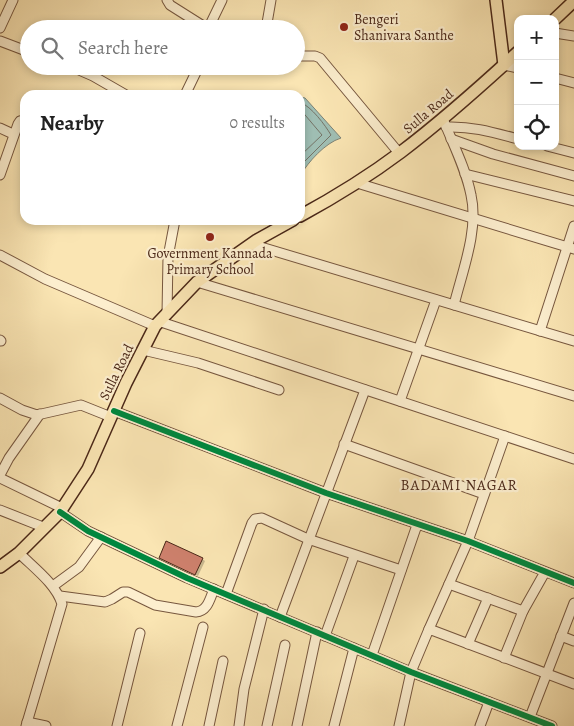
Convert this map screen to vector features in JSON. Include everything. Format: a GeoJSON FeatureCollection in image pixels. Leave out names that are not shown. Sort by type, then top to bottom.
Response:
{"type":"FeatureCollection","features":[{"type":"Feature","properties":{"kind":"main road"},"geometry":{"type":"LineString","coordinates":[[496,0],[504,64]]}},
{"type":"Feature","properties":{"kind":"main road"},"geometry":{"type":"LineString","coordinates":[[559,15],[574,1]]}},
{"type":"Feature","properties":{"kind":"main road","name":"Sulla Road"},"geometry":{"type":"LineString","coordinates":[[305,213],[357,183],[444,123],[514,55]]}},
{"type":"Feature","properties":{"kind":"main road","name":"Sulla Road"},"geometry":{"type":"LineString","coordinates":[[0,568],[19,553],[61,510],[88,469],[143,350],[161,321],[198,282],[251,244],[284,225]]}},
{"type":"Feature","properties":{"kind":"street"},"geometry":{"type":"LineString","coordinates":[[0,28],[13,0]]}},
{"type":"Feature","properties":{"kind":"street"},"geometry":{"type":"LineString","coordinates":[[167,0],[170,5],[194,20]]}},
{"type":"Feature","properties":{"kind":"street"},"geometry":{"type":"LineString","coordinates":[[212,20],[222,0]]}},
{"type":"Feature","properties":{"kind":"street"},"geometry":{"type":"LineString","coordinates":[[268,20],[271,0]]}},
{"type":"Feature","properties":{"kind":"street"},"geometry":{"type":"LineString","coordinates":[[559,34],[574,36]]}},
{"type":"Feature","properties":{"kind":"street"},"geometry":{"type":"LineString","coordinates":[[0,41],[20,49]]}},
{"type":"Feature","properties":{"kind":"street"},"geometry":{"type":"LineString","coordinates":[[305,56],[320,58],[399,153]]}},
{"type":"Feature","properties":{"kind":"street"},"geometry":{"type":"LineString","coordinates":[[504,64],[514,67]]}},
{"type":"Feature","properties":{"kind":"street"},"geometry":{"type":"LineString","coordinates":[[91,75],[117,90]]}},
{"type":"Feature","properties":{"kind":"street"},"geometry":{"type":"LineString","coordinates":[[187,90],[195,75]]}},
{"type":"Feature","properties":{"kind":"street"},"geometry":{"type":"LineString","coordinates":[[559,79],[574,83]]}},
{"type":"Feature","properties":{"kind":"street"},"geometry":{"type":"LineString","coordinates":[[0,175],[13,134],[20,121]]}},
{"type":"Feature","properties":{"kind":"street"},"geometry":{"type":"LineString","coordinates":[[444,123],[478,128],[514,138]]}},
{"type":"Feature","properties":{"kind":"street"},"geometry":{"type":"LineString","coordinates":[[444,123],[472,196],[473,229],[454,305]]}},
{"type":"Feature","properties":{"kind":"street"},"geometry":{"type":"LineString","coordinates":[[0,128],[13,134]]}},
{"type":"Feature","properties":{"kind":"street"},"geometry":{"type":"LineString","coordinates":[[451,139],[493,154],[574,176]]}},
{"type":"Feature","properties":{"kind":"street"},"geometry":{"type":"LineString","coordinates":[[559,149],[574,153]]}},
{"type":"Feature","properties":{"kind":"street"},"geometry":{"type":"LineString","coordinates":[[465,174],[574,201]]}},
{"type":"Feature","properties":{"kind":"street"},"geometry":{"type":"LineString","coordinates":[[357,183],[570,248]]}},
{"type":"Feature","properties":{"kind":"street"},"geometry":{"type":"LineString","coordinates":[[161,321],[168,257],[174,225]]}},
{"type":"Feature","properties":{"kind":"street"},"geometry":{"type":"LineString","coordinates":[[540,331],[570,248],[574,226]]}},
{"type":"Feature","properties":{"kind":"street"},"geometry":{"type":"LineString","coordinates":[[251,244],[574,341]]}},
{"type":"Feature","properties":{"kind":"street"},"geometry":{"type":"LineString","coordinates":[[0,255],[45,279],[161,321],[574,459]]}},
{"type":"Feature","properties":{"kind":"street"},"geometry":{"type":"LineString","coordinates":[[198,282],[574,396]]}},
{"type":"Feature","properties":{"kind":"street"},"geometry":{"type":"LineString","coordinates":[[400,401],[436,300]]}},
{"type":"Feature","properties":{"kind":"street"},"geometry":{"type":"LineString","coordinates":[[143,350],[198,363],[279,390]]}},
{"type":"Feature","properties":{"kind":"street"},"geometry":{"type":"LineString","coordinates":[[280,617],[365,390]]}},
{"type":"Feature","properties":{"kind":"street"},"geometry":{"type":"LineString","coordinates":[[0,398],[31,413],[40,414],[80,405],[112,414],[326,493],[468,541],[574,584]]}},
{"type":"Feature","properties":{"kind":"street"},"geometry":{"type":"LineString","coordinates":[[40,414],[9,458],[0,477],[61,510],[101,537],[214,589],[411,672],[552,726]]}},
{"type":"Feature","properties":{"kind":"street"},"geometry":{"type":"LineString","coordinates":[[399,726],[411,672],[468,541],[506,436]]}},
{"type":"Feature","properties":{"kind":"street"},"geometry":{"type":"LineString","coordinates":[[344,444],[484,494]]}},
{"type":"Feature","properties":{"kind":"street"},"geometry":{"type":"LineString","coordinates":[[0,510],[43,527]]}},
{"type":"Feature","properties":{"kind":"street"},"geometry":{"type":"LineString","coordinates":[[226,594],[248,532],[255,519],[258,518],[268,520],[308,539],[354,556],[401,570]]}},
{"type":"Feature","properties":{"kind":"street"},"geometry":{"type":"LineString","coordinates":[[372,655],[417,525]]}},
{"type":"Feature","properties":{"kind":"street"},"geometry":{"type":"LineString","coordinates":[[53,586],[79,567],[101,537]]}},
{"type":"Feature","properties":{"kind":"street"},"geometry":{"type":"LineString","coordinates":[[19,553],[53,586],[60,596],[62,604],[27,724],[46,726]]}},
{"type":"Feature","properties":{"kind":"street"},"geometry":{"type":"LineString","coordinates":[[297,726],[321,634],[354,556]]}},
{"type":"Feature","properties":{"kind":"street"},"geometry":{"type":"LineString","coordinates":[[504,658],[523,611],[545,572]]}},
{"type":"Feature","properties":{"kind":"street"},"geometry":{"type":"LineString","coordinates":[[449,584],[523,611]]}},
{"type":"Feature","properties":{"kind":"street"},"geometry":{"type":"LineString","coordinates":[[60,596],[106,602],[123,592],[128,592],[155,605],[196,612],[206,608],[214,589]]}},
{"type":"Feature","properties":{"kind":"street"},"geometry":{"type":"LineString","coordinates":[[468,644],[488,598]]}},
{"type":"Feature","properties":{"kind":"street"},"geometry":{"type":"LineString","coordinates":[[530,717],[574,604]]}},
{"type":"Feature","properties":{"kind":"street"},"geometry":{"type":"LineString","coordinates":[[239,726],[244,689],[264,609]]}},
{"type":"Feature","properties":{"kind":"street"},"geometry":{"type":"LineString","coordinates":[[177,726],[203,627]]}},
{"type":"Feature","properties":{"kind":"street"},"geometry":{"type":"LineString","coordinates":[[430,629],[574,684]]}},
{"type":"Feature","properties":{"kind":"street"},"geometry":{"type":"LineString","coordinates":[[117,726],[140,633]]}},
{"type":"Feature","properties":{"kind":"street"},"geometry":{"type":"LineString","coordinates":[[561,636],[574,641]]}},
{"type":"Feature","properties":{"kind":"street"},"geometry":{"type":"LineString","coordinates":[[267,726],[285,645]]}},
{"type":"Feature","properties":{"kind":"street"},"geometry":{"type":"LineString","coordinates":[[334,726],[354,648]]}},
{"type":"Feature","properties":{"kind":"street"},"geometry":{"type":"LineString","coordinates":[[209,726],[223,661]]}},
{"type":"Feature","properties":{"kind":"street"},"geometry":{"type":"LineString","coordinates":[[480,726],[489,702]]}},
{"type":"Feature","properties":{"kind":"water"},"geometry":{"type":"Polygon","coordinates":[[[305,98],[341,138],[329,144],[305,169],[305,98]]]}},
{"type":"Feature","properties":{"kind":"building"},"geometry":{"type":"Polygon","coordinates":[[[166,541],[203,558],[195,575],[159,558],[166,541]]]}},
{"type":"Feature","properties":{"kind":"cycle path"},"geometry":{"type":"LineString","coordinates":[[114,411],[326,493],[468,541],[574,583]]}},
{"type":"Feature","properties":{"kind":"cycle path"},"geometry":{"type":"LineString","coordinates":[[60,512],[88,531],[187,578],[411,672],[552,726]]}},
{"type":"Feature","properties":{"kind":"place","name":"Bengeri Shanivara Santhe"},"geometry":{"type":"Point","coordinates":[344,27]}},
{"type":"Feature","properties":{"kind":"place","name":"Government Kannada Primary School"},"geometry":{"type":"Point","coordinates":[210,237]}},
{"type":"Feature","properties":{"kind":"district","name":"BADAMI NAGAR"},"geometry":{"type":"Point","coordinates":[459,485]}}]}
